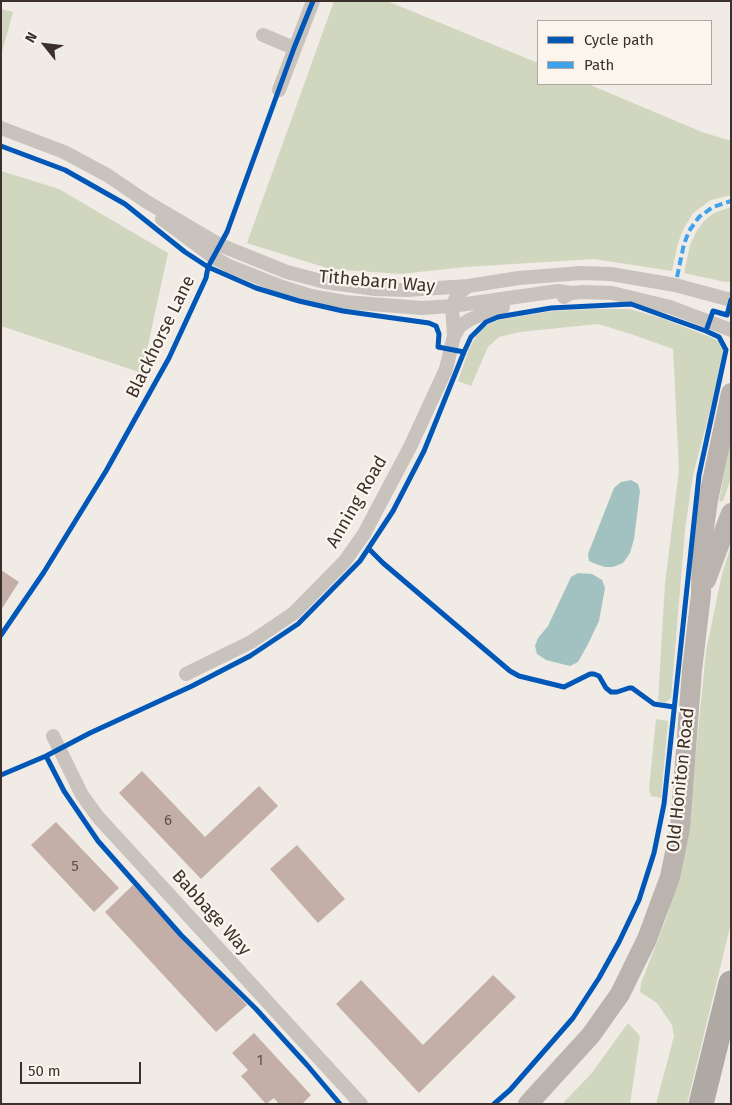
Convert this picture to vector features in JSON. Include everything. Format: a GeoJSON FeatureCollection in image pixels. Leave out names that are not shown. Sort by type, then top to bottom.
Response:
{"type":"FeatureCollection","features":[{"type":"Feature","properties":{"kind":"highway"},"geometry":{"type":"LineString","coordinates":[[701,1104],[731,983]]}},
{"type":"Feature","properties":{"kind":"street"},"geometry":{"type":"LineString","coordinates":[[279,90],[313,1]]}},
{"type":"Feature","properties":{"kind":"street"},"geometry":{"type":"LineString","coordinates":[[263,35],[294,48]]}},
{"type":"Feature","properties":{"kind":"street","name":"Tithebarn Way"},"geometry":{"type":"LineString","coordinates":[[1,128],[64,152],[107,175],[147,202],[220,245],[287,272],[324,282],[375,289],[407,290],[468,286],[519,278],[582,273],[611,274],[675,286],[731,300]]}},
{"type":"Feature","properties":{"kind":"street","name":"Tithebarn Way"},"geometry":{"type":"LineString","coordinates":[[147,202],[164,221],[213,258],[248,275],[282,288],[312,296],[345,302],[422,308],[452,306],[558,292],[612,293],[670,307],[731,330]]}},
{"type":"Feature","properties":{"kind":"street","name":"Tithebarn Way"},"geometry":{"type":"LineString","coordinates":[[452,306],[458,294],[468,286]]}},
{"type":"Feature","properties":{"kind":"street","name":"Tithebarn Way"},"geometry":{"type":"LineString","coordinates":[[407,290],[443,298],[452,306]]}},
{"type":"Feature","properties":{"kind":"street","name":"Tithebarn Way"},"geometry":{"type":"LineString","coordinates":[[454,336],[460,326],[492,309],[558,299],[571,293]]}},
{"type":"Feature","properties":{"kind":"street","name":"Anning Road"},"geometry":{"type":"LineString","coordinates":[[186,674],[251,642],[294,613],[345,561],[364,534],[411,445],[446,369],[454,336],[452,306]]}},
{"type":"Feature","properties":{"kind":"street","name":"Old Honiton Road"},"geometry":{"type":"LineString","coordinates":[[528,1104],[591,1035],[620,994],[647,939],[670,877],[680,828],[692,670],[701,594],[703,533],[731,392]]}},
{"type":"Feature","properties":{"kind":"street","name":"Old Honiton Road"},"geometry":{"type":"LineString","coordinates":[[701,594],[731,513]]}},
{"type":"Feature","properties":{"kind":"street","name":"Babbage Way"},"geometry":{"type":"LineString","coordinates":[[53,736],[82,795],[98,817],[361,1104]]}},
{"type":"Feature","properties":{"kind":"green space"},"geometry":{"type":"Polygon","coordinates":[[[334,1],[387,1],[537,63],[537,85],[590,85],[702,132],[731,141],[731,195],[711,200],[693,213],[678,243],[672,271],[594,259],[465,267],[400,274],[330,269],[247,243],[334,1]]]}},
{"type":"Feature","properties":{"kind":"green space"},"geometry":{"type":"Polygon","coordinates":[[[1,9],[13,12],[1,56],[1,9]]]}},
{"type":"Feature","properties":{"kind":"green space"},"geometry":{"type":"Polygon","coordinates":[[[1,171],[59,189],[168,253],[142,373],[1,326],[1,171]]]}},
{"type":"Feature","properties":{"kind":"green space"},"geometry":{"type":"Polygon","coordinates":[[[731,207],[731,282],[684,273],[690,245],[696,232],[705,220],[714,213],[731,207]]]}},
{"type":"Feature","properties":{"kind":"green space"},"geometry":{"type":"Polygon","coordinates":[[[630,309],[664,319],[710,337],[718,341],[723,348],[724,355],[721,369],[693,475],[685,530],[671,698],[665,703],[658,701],[665,584],[679,470],[673,349],[598,324],[520,332],[499,337],[488,347],[471,386],[458,381],[469,349],[479,331],[487,325],[498,320],[553,311],[630,309]]]}},
{"type":"Feature","properties":{"kind":"green space"},"geometry":{"type":"Polygon","coordinates":[[[731,438],[731,478],[723,501],[719,501],[731,438]]]}},
{"type":"Feature","properties":{"kind":"green space"},"geometry":{"type":"Polygon","coordinates":[[[731,546],[731,923],[687,1104],[656,1104],[674,1036],[672,1025],[657,1003],[640,992],[641,983],[666,919],[679,874],[689,822],[706,651],[722,574],[731,546]]]}},
{"type":"Feature","properties":{"kind":"green space"},"geometry":{"type":"Polygon","coordinates":[[[656,719],[668,721],[661,798],[651,796],[649,790],[656,719]]]}},
{"type":"Feature","properties":{"kind":"green space"},"geometry":{"type":"Polygon","coordinates":[[[628,1023],[640,1036],[630,1104],[562,1104],[591,1074],[628,1023]]]}},
{"type":"Feature","properties":{"kind":"water"},"geometry":{"type":"Polygon","coordinates":[[[631,480],[638,484],[640,491],[634,539],[630,553],[623,563],[613,567],[605,567],[589,561],[588,554],[614,488],[621,482],[631,480]]]}},
{"type":"Feature","properties":{"kind":"water"},"geometry":{"type":"Polygon","coordinates":[[[578,573],[592,574],[602,580],[605,588],[599,621],[578,662],[570,666],[546,660],[537,654],[535,646],[538,638],[548,626],[571,577],[578,573]]]}},
{"type":"Feature","properties":{"kind":"building"},"geometry":{"type":"Polygon","coordinates":[[[1,570],[19,582],[1,610],[1,570]]]}},
{"type":"Feature","properties":{"kind":"building"},"geometry":{"type":"Polygon","coordinates":[[[142,771],[205,837],[259,786],[278,806],[201,879],[119,793],[142,771]]]}},
{"type":"Feature","properties":{"kind":"building"},"geometry":{"type":"Polygon","coordinates":[[[56,822],[119,888],[94,912],[31,845],[56,822]]]}},
{"type":"Feature","properties":{"kind":"building"},"geometry":{"type":"Polygon","coordinates":[[[297,845],[345,899],[318,923],[270,869],[297,845]]]}},
{"type":"Feature","properties":{"kind":"building"},"geometry":{"type":"Polygon","coordinates":[[[133,885],[247,1005],[216,1032],[105,912],[133,885]]]}},
{"type":"Feature","properties":{"kind":"building"},"geometry":{"type":"Polygon","coordinates":[[[493,975],[516,997],[419,1093],[336,1004],[361,980],[423,1045],[493,975]]]}},
{"type":"Feature","properties":{"kind":"building"},"geometry":{"type":"Polygon","coordinates":[[[254,1033],[311,1095],[302,1104],[279,1104],[274,1098],[266,1104],[241,1076],[248,1070],[232,1053],[254,1033]]]}},
{"type":"Feature","properties":{"kind":"marked path"},"geometry":{"type":"LineString","coordinates":[[677,277],[684,244],[689,231],[699,217],[713,207],[731,201]]}},
{"type":"Feature","properties":{"kind":"cycle path","name":"Blackhorse Lane"},"geometry":{"type":"LineString","coordinates":[[1,635],[44,572],[106,471],[169,358],[206,278],[208,267],[227,232],[313,1]]}},
{"type":"Feature","properties":{"kind":"cycle path"},"geometry":{"type":"LineString","coordinates":[[1,146],[65,170],[125,204],[185,252],[208,267],[256,288],[299,301],[343,311],[429,323],[436,326],[439,334],[438,347],[464,352],[471,337],[486,322],[498,317],[551,308],[631,304],[706,331]]}},
{"type":"Feature","properties":{"kind":"cycle path"},"geometry":{"type":"LineString","coordinates":[[494,1104],[510,1090],[573,1018],[599,978],[639,900],[654,853],[664,804],[699,475],[726,350],[719,337],[706,331],[713,311],[727,315],[731,300]]}},
{"type":"Feature","properties":{"kind":"cycle path"},"geometry":{"type":"LineString","coordinates":[[1,775],[46,756],[90,733],[192,686],[250,656],[298,624],[360,561],[393,511],[424,451],[464,352]]}},
{"type":"Feature","properties":{"kind":"cycle path"},"geometry":{"type":"LineString","coordinates":[[369,549],[510,671],[519,676],[564,687],[590,674],[594,674],[599,676],[606,688],[611,692],[632,688],[654,704],[674,707]]}},
{"type":"Feature","properties":{"kind":"cycle path"},"geometry":{"type":"LineString","coordinates":[[46,756],[64,791],[98,841],[181,935],[256,1009],[340,1104]]}}]}
